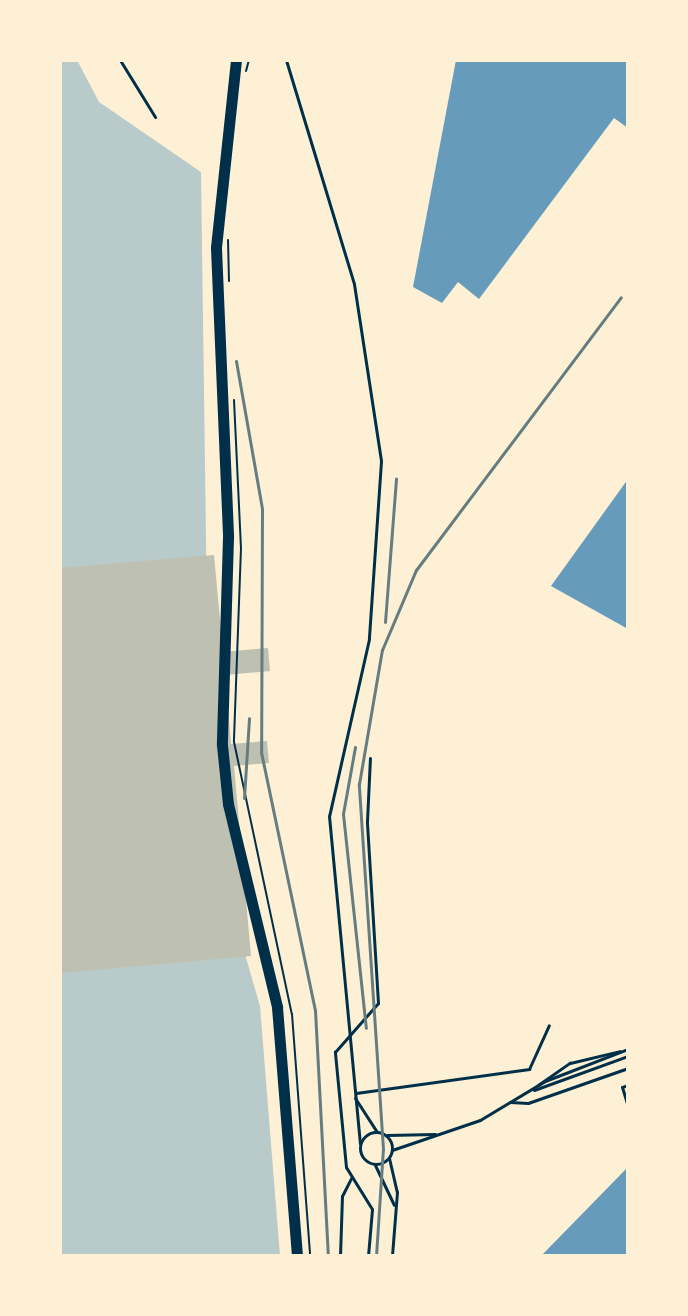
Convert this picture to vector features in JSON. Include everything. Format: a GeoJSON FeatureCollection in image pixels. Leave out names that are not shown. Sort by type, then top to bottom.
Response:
{"type":"FeatureCollection","features":[{"type":"Feature","properties":{"kind":"highway"},"geometry":{"type":"LineString","coordinates":[[236,63],[216,248],[228,537],[222,745],[231,817],[277,1007],[297,1256]]}},
{"type":"Feature","properties":{"kind":"lane"},"geometry":{"type":"LineString","coordinates":[[120,60],[155,117]]}},
{"type":"Feature","properties":{"kind":"lane"},"geometry":{"type":"LineString","coordinates":[[286,60],[353,280],[381,461],[369,639],[329,807],[346,1040],[362,1157],[375,1165],[394,1205]]}},
{"type":"Feature","properties":{"kind":"lane"},"geometry":{"type":"LineString","coordinates":[[368,1256],[372,1209],[352,1177],[335,1052],[378,1003],[367,821],[370,758]]}},
{"type":"Feature","properties":{"kind":"lane"},"geometry":{"type":"LineString","coordinates":[[355,1096],[529,1069],[549,1025]]}},
{"type":"Feature","properties":{"kind":"lane"},"geometry":{"type":"LineString","coordinates":[[392,1150],[439,1134],[628,1049]]}},
{"type":"Feature","properties":{"kind":"lane"},"geometry":{"type":"LineString","coordinates":[[532,1090],[570,1063],[622,1051]]}},
{"type":"Feature","properties":{"kind":"lane"},"geometry":{"type":"LineString","coordinates":[[532,1090],[628,1056]]}},
{"type":"Feature","properties":{"kind":"lane"},"geometry":{"type":"LineString","coordinates":[[510,1102],[536,1101],[628,1068]]}},
{"type":"Feature","properties":{"kind":"lane"},"geometry":{"type":"LineString","coordinates":[[628,1085],[622,1087],[628,1107]]}},
{"type":"Feature","properties":{"kind":"lane"},"geometry":{"type":"LineString","coordinates":[[355,1096],[378,1132],[384,1135],[439,1134]]}},
{"type":"Feature","properties":{"kind":"lane"},"geometry":{"type":"LineString","coordinates":[[628,1118],[628,1128]]}},
{"type":"Feature","properties":{"kind":"lane"},"geometry":{"type":"LineString","coordinates":[[360,1144],[378,1132]]}},
{"type":"Feature","properties":{"kind":"lane"},"geometry":{"type":"LineString","coordinates":[[384,1135],[392,1150],[389,1158],[394,1205],[392,1256]]}},
{"type":"Feature","properties":{"kind":"lane"},"geometry":{"type":"LineString","coordinates":[[375,1165],[389,1158]]}},
{"type":"Feature","properties":{"kind":"lane"},"geometry":{"type":"LineString","coordinates":[[340,1256],[342,1196],[352,1177]]}},
{"type":"Feature","properties":{"kind":"path"},"geometry":{"type":"LineString","coordinates":[[245,76],[249,60]]}},
{"type":"Feature","properties":{"kind":"path"},"geometry":{"type":"LineString","coordinates":[[228,230],[229,293]]}},
{"type":"Feature","properties":{"kind":"path"},"geometry":{"type":"LineString","coordinates":[[234,395],[241,548],[234,742],[292,1014],[310,1256]]}},
{"type":"Feature","properties":{"kind":"shaded area"},"geometry":{"type":"Polygon","coordinates":[[[60,60],[77,60],[99,102],[201,172],[210,833],[260,1006],[280,1256],[60,1256],[60,60]]]}},
{"type":"Feature","properties":{"kind":"water"},"geometry":{"type":"Polygon","coordinates":[[[456,60],[628,60],[628,128],[614,118],[479,299],[458,282],[442,303],[413,287],[456,60]]]}},
{"type":"Feature","properties":{"kind":"water"},"geometry":{"type":"Polygon","coordinates":[[[628,479],[628,629],[551,586],[628,479]]]}},
{"type":"Feature","properties":{"kind":"water"},"geometry":{"type":"Polygon","coordinates":[[[628,1167],[628,1256],[541,1256],[628,1167]]]}},
{"type":"Feature","properties":{"kind":"building"},"geometry":{"type":"Polygon","coordinates":[[[214,555],[223,652],[268,648],[270,671],[225,675],[231,744],[267,741],[269,763],[234,766],[251,956],[60,973],[60,568],[214,555]]]}},
{"type":"Feature","properties":{"kind":"railway"},"geometry":{"type":"LineString","coordinates":[[376,1256],[383,1149],[359,784],[382,650],[416,570],[621,297]]}},
{"type":"Feature","properties":{"kind":"railway"},"geometry":{"type":"LineString","coordinates":[[236,361],[262,509],[261,752],[315,1010],[328,1256]]}},
{"type":"Feature","properties":{"kind":"railway"},"geometry":{"type":"LineString","coordinates":[[385,622],[396,478]]}},
{"type":"Feature","properties":{"kind":"railway"},"geometry":{"type":"LineString","coordinates":[[244,798],[249,718]]}},
{"type":"Feature","properties":{"kind":"railway"},"geometry":{"type":"LineString","coordinates":[[355,747],[343,814],[366,1028]]}}]}
